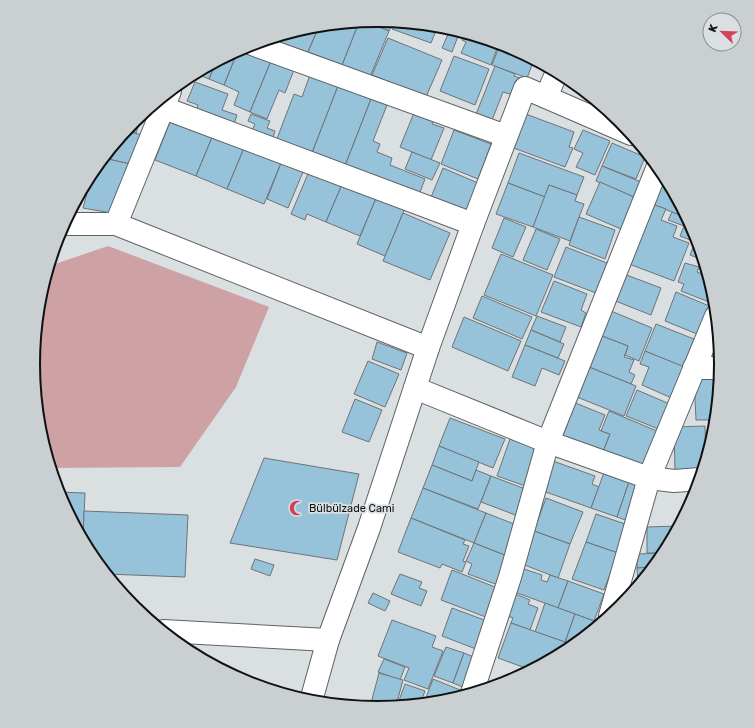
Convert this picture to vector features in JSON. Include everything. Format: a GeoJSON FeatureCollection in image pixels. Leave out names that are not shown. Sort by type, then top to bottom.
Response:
{"type":"FeatureCollection","features":[{"type":"Feature","properties":{"kind":"street"},"geometry":{"type":"LineString","coordinates":[[262,48],[506,136]]}},
{"type":"Feature","properties":{"kind":"street"},"geometry":{"type":"LineString","coordinates":[[546,97],[555,78]]}},
{"type":"Feature","properties":{"kind":"street"},"geometry":{"type":"LineString","coordinates":[[313,695],[328,640],[369,528],[428,348],[525,88],[617,128]]}},
{"type":"Feature","properties":{"kind":"street"},"geometry":{"type":"LineString","coordinates":[[168,100],[473,224]]}},
{"type":"Feature","properties":{"kind":"street"},"geometry":{"type":"LineString","coordinates":[[116,224],[166,102]]}},
{"type":"Feature","properties":{"kind":"street"},"geometry":{"type":"LineString","coordinates":[[474,687],[510,577],[548,442],[655,174]]}},
{"type":"Feature","properties":{"kind":"street"},"geometry":{"type":"LineString","coordinates":[[71,224],[116,224],[428,348]]}},
{"type":"Feature","properties":{"kind":"street"},"geometry":{"type":"LineString","coordinates":[[614,603],[649,478],[712,326]]}},
{"type":"Feature","properties":{"kind":"street"},"geometry":{"type":"LineString","coordinates":[[694,368],[714,368]]}},
{"type":"Feature","properties":{"kind":"street"},"geometry":{"type":"LineString","coordinates":[[415,388],[548,442],[649,478],[674,480],[693,479]]}},
{"type":"Feature","properties":{"kind":"street"},"geometry":{"type":"LineString","coordinates":[[174,633],[328,640]]}},
{"type":"Feature","properties":{"kind":"shaded area"},"geometry":{"type":"Polygon","coordinates":[[[108,246],[269,307],[236,387],[180,467],[57,468],[46,430],[40,364],[46,298],[55,264],[108,246]]]}},
{"type":"Feature","properties":{"kind":"building"},"geometry":{"type":"Polygon","coordinates":[[[379,27],[391,28],[389,31],[379,27]]]}},
{"type":"Feature","properties":{"kind":"building"},"geometry":{"type":"Polygon","coordinates":[[[379,27],[389,31],[370,77],[342,65],[357,28],[379,27]]]}},
{"type":"Feature","properties":{"kind":"building"},"geometry":{"type":"Polygon","coordinates":[[[357,28],[342,65],[308,52],[316,32],[357,28]]]}},
{"type":"Feature","properties":{"kind":"building"},"geometry":{"type":"Polygon","coordinates":[[[393,28],[399,28],[435,32],[431,43],[392,29],[393,28]]]}},
{"type":"Feature","properties":{"kind":"building"},"geometry":{"type":"Polygon","coordinates":[[[316,32],[306,56],[275,43],[316,32]]]}},
{"type":"Feature","properties":{"kind":"building"},"geometry":{"type":"Polygon","coordinates":[[[448,34],[458,37],[452,52],[442,48],[448,34]]]}},
{"type":"Feature","properties":{"kind":"building"},"geometry":{"type":"Polygon","coordinates":[[[388,38],[442,60],[426,97],[372,75],[388,38]]]}},
{"type":"Feature","properties":{"kind":"building"},"geometry":{"type":"Polygon","coordinates":[[[464,38],[497,49],[491,65],[461,53],[466,42],[462,40],[464,38]]]}},
{"type":"Feature","properties":{"kind":"building"},"geometry":{"type":"Polygon","coordinates":[[[498,50],[532,65],[527,78],[492,65],[498,50]]]}},
{"type":"Feature","properties":{"kind":"building"},"geometry":{"type":"Polygon","coordinates":[[[250,52],[271,61],[250,112],[234,105],[239,92],[224,85],[234,59],[250,52]]]}},
{"type":"Feature","properties":{"kind":"building"},"geometry":{"type":"Polygon","coordinates":[[[454,56],[489,69],[475,105],[440,91],[454,56]]]}},
{"type":"Feature","properties":{"kind":"building"},"geometry":{"type":"Polygon","coordinates":[[[234,59],[224,85],[209,79],[213,70],[234,59]]]}},
{"type":"Feature","properties":{"kind":"building"},"geometry":{"type":"Polygon","coordinates":[[[271,61],[294,70],[285,93],[279,90],[267,119],[250,112],[271,61]]]}},
{"type":"Feature","properties":{"kind":"building"},"geometry":{"type":"Polygon","coordinates":[[[495,66],[515,74],[514,76],[520,78],[513,95],[503,92],[491,123],[475,117],[495,66]]]}},
{"type":"Feature","properties":{"kind":"building"},"geometry":{"type":"Polygon","coordinates":[[[213,70],[209,79],[202,76],[213,70]]]}},
{"type":"Feature","properties":{"kind":"building"},"geometry":{"type":"Polygon","coordinates":[[[310,75],[338,86],[310,158],[275,144],[294,94],[302,97],[310,75]]]}},
{"type":"Feature","properties":{"kind":"building"},"geometry":{"type":"Polygon","coordinates":[[[195,82],[228,94],[222,110],[237,115],[232,130],[195,116],[198,105],[187,101],[195,82]]]}},
{"type":"Feature","properties":{"kind":"building"},"geometry":{"type":"Polygon","coordinates":[[[338,86],[371,99],[343,171],[310,158],[338,86]]]}},
{"type":"Feature","properties":{"kind":"building"},"geometry":{"type":"Polygon","coordinates":[[[371,99],[387,105],[373,141],[380,144],[377,152],[392,158],[390,165],[425,179],[417,200],[343,171],[371,99]]]}},
{"type":"Feature","properties":{"kind":"building"},"geometry":{"type":"Polygon","coordinates":[[[416,108],[436,116],[432,124],[444,128],[431,160],[400,147],[416,108]]]}},
{"type":"Feature","properties":{"kind":"building"},"geometry":{"type":"Polygon","coordinates":[[[523,113],[574,132],[569,147],[573,148],[565,167],[511,147],[523,113]]]}},
{"type":"Feature","properties":{"kind":"building"},"geometry":{"type":"Polygon","coordinates":[[[251,114],[270,121],[267,128],[275,131],[271,144],[250,135],[255,124],[248,121],[251,114]]]}},
{"type":"Feature","properties":{"kind":"building"},"geometry":{"type":"Polygon","coordinates":[[[171,119],[213,135],[196,176],[155,160],[171,119]]]}},
{"type":"Feature","properties":{"kind":"building"},"geometry":{"type":"Polygon","coordinates":[[[454,130],[491,144],[478,179],[441,164],[454,130]]]}},
{"type":"Feature","properties":{"kind":"building"},"geometry":{"type":"Polygon","coordinates":[[[583,130],[610,141],[595,175],[576,167],[583,153],[574,149],[583,130]]]}},
{"type":"Feature","properties":{"kind":"building"},"geometry":{"type":"Polygon","coordinates":[[[133,133],[143,135],[135,165],[110,159],[133,133]]]}},
{"type":"Feature","properties":{"kind":"building"},"geometry":{"type":"Polygon","coordinates":[[[213,135],[244,148],[227,189],[196,176],[213,135]]]}},
{"type":"Feature","properties":{"kind":"building"},"geometry":{"type":"Polygon","coordinates":[[[612,143],[641,155],[644,159],[636,179],[602,166],[612,143]]]}},
{"type":"Feature","properties":{"kind":"building"},"geometry":{"type":"Polygon","coordinates":[[[244,148],[281,163],[264,204],[227,189],[244,148]]]}},
{"type":"Feature","properties":{"kind":"building"},"geometry":{"type":"Polygon","coordinates":[[[412,152],[440,163],[432,180],[405,169],[412,152]]]}},
{"type":"Feature","properties":{"kind":"building"},"geometry":{"type":"Polygon","coordinates":[[[519,153],[584,177],[577,195],[549,185],[545,197],[508,183],[519,153]]]}},
{"type":"Feature","properties":{"kind":"building"},"geometry":{"type":"Polygon","coordinates":[[[110,159],[135,165],[117,214],[83,208],[87,191],[110,159]]]}},
{"type":"Feature","properties":{"kind":"building"},"geometry":{"type":"Polygon","coordinates":[[[281,163],[303,172],[288,208],[267,199],[281,163]]]}},
{"type":"Feature","properties":{"kind":"building"},"geometry":{"type":"Polygon","coordinates":[[[602,166],[641,182],[634,197],[596,181],[602,166]]]}},
{"type":"Feature","properties":{"kind":"building"},"geometry":{"type":"Polygon","coordinates":[[[443,168],[478,183],[464,217],[429,202],[443,168]]]}},
{"type":"Feature","properties":{"kind":"building"},"geometry":{"type":"Polygon","coordinates":[[[310,169],[343,182],[326,222],[307,214],[305,220],[291,214],[310,169]]]}},
{"type":"Feature","properties":{"kind":"building"},"geometry":{"type":"Polygon","coordinates":[[[343,182],[377,196],[360,236],[326,222],[343,182]]]}},
{"type":"Feature","properties":{"kind":"building"},"geometry":{"type":"Polygon","coordinates":[[[600,182],[634,197],[621,229],[586,214],[600,182]]]}},
{"type":"Feature","properties":{"kind":"building"},"geometry":{"type":"Polygon","coordinates":[[[508,183],[545,197],[533,227],[496,214],[508,183]]]}},
{"type":"Feature","properties":{"kind":"building"},"geometry":{"type":"Polygon","coordinates":[[[661,183],[679,215],[652,204],[661,183]]]}},
{"type":"Feature","properties":{"kind":"building"},"geometry":{"type":"Polygon","coordinates":[[[549,185],[577,195],[575,201],[584,204],[570,241],[533,227],[549,185]]]}},
{"type":"Feature","properties":{"kind":"building"},"geometry":{"type":"Polygon","coordinates":[[[377,196],[405,208],[385,256],[357,244],[377,196]]]}},
{"type":"Feature","properties":{"kind":"building"},"geometry":{"type":"Polygon","coordinates":[[[652,204],[666,209],[661,220],[677,226],[673,237],[689,243],[674,281],[629,264],[652,204]]]}},
{"type":"Feature","properties":{"kind":"building"},"geometry":{"type":"Polygon","coordinates":[[[672,212],[679,215],[684,226],[668,220],[672,212]]]}},
{"type":"Feature","properties":{"kind":"building"},"geometry":{"type":"Polygon","coordinates":[[[403,213],[450,233],[430,280],[383,261],[403,213]]]}},
{"type":"Feature","properties":{"kind":"building"},"geometry":{"type":"Polygon","coordinates":[[[579,217],[615,230],[605,259],[569,245],[579,217]]]}},
{"type":"Feature","properties":{"kind":"building"},"geometry":{"type":"Polygon","coordinates":[[[504,218],[526,227],[513,257],[492,248],[504,218]]]}},
{"type":"Feature","properties":{"kind":"building"},"geometry":{"type":"Polygon","coordinates":[[[684,226],[690,240],[680,236],[684,226]]]}},
{"type":"Feature","properties":{"kind":"building"},"geometry":{"type":"Polygon","coordinates":[[[536,229],[560,239],[547,270],[523,260],[536,229]]]}},
{"type":"Feature","properties":{"kind":"building"},"geometry":{"type":"Polygon","coordinates":[[[566,247],[607,263],[596,293],[554,277],[566,247]]]}},
{"type":"Feature","properties":{"kind":"building"},"geometry":{"type":"Polygon","coordinates":[[[693,248],[696,258],[690,255],[693,248]]]}},
{"type":"Feature","properties":{"kind":"building"},"geometry":{"type":"Polygon","coordinates":[[[501,254],[553,275],[536,316],[484,295],[501,254]]]}},
{"type":"Feature","properties":{"kind":"building"},"geometry":{"type":"Polygon","coordinates":[[[685,263],[699,267],[697,272],[702,274],[709,302],[681,291],[684,284],[678,282],[685,263]]]}},
{"type":"Feature","properties":{"kind":"building"},"geometry":{"type":"Polygon","coordinates":[[[624,274],[661,288],[651,315],[613,300],[624,274]]]}},
{"type":"Feature","properties":{"kind":"building"},"geometry":{"type":"Polygon","coordinates":[[[554,281],[587,294],[581,310],[586,313],[581,327],[541,312],[554,281]]]}},
{"type":"Feature","properties":{"kind":"building"},"geometry":{"type":"Polygon","coordinates":[[[676,292],[709,306],[710,316],[702,336],[665,321],[676,292]]]}},
{"type":"Feature","properties":{"kind":"building"},"geometry":{"type":"Polygon","coordinates":[[[482,296],[532,317],[522,339],[473,318],[482,296]]]}},
{"type":"Feature","properties":{"kind":"building"},"geometry":{"type":"Polygon","coordinates":[[[611,311],[652,328],[639,361],[625,355],[628,346],[602,336],[611,311]]]}},
{"type":"Feature","properties":{"kind":"building"},"geometry":{"type":"Polygon","coordinates":[[[537,316],[566,327],[560,342],[531,330],[537,316]]]}},
{"type":"Feature","properties":{"kind":"building"},"geometry":{"type":"Polygon","coordinates":[[[464,317],[521,341],[508,371],[452,347],[464,317]]]}},
{"type":"Feature","properties":{"kind":"building"},"geometry":{"type":"Polygon","coordinates":[[[656,324],[694,339],[683,367],[645,351],[656,324]]]}},
{"type":"Feature","properties":{"kind":"building"},"geometry":{"type":"Polygon","coordinates":[[[531,330],[564,344],[558,358],[525,345],[531,330]]]}},
{"type":"Feature","properties":{"kind":"building"},"geometry":{"type":"Polygon","coordinates":[[[602,336],[628,346],[624,357],[634,360],[629,372],[635,375],[631,384],[589,367],[602,336]]]}},
{"type":"Feature","properties":{"kind":"building"},"geometry":{"type":"Polygon","coordinates":[[[713,338],[714,354],[707,351],[713,338]]]}},
{"type":"Feature","properties":{"kind":"building"},"geometry":{"type":"Polygon","coordinates":[[[377,342],[407,353],[401,370],[372,359],[377,342]]]}},
{"type":"Feature","properties":{"kind":"building"},"geometry":{"type":"Polygon","coordinates":[[[525,345],[565,361],[559,375],[542,368],[535,386],[512,377],[525,345]]]}},
{"type":"Feature","properties":{"kind":"building"},"geometry":{"type":"Polygon","coordinates":[[[645,351],[687,368],[674,399],[642,385],[649,367],[640,364],[645,351]]]}},
{"type":"Feature","properties":{"kind":"building"},"geometry":{"type":"Polygon","coordinates":[[[368,361],[399,374],[385,407],[354,394],[368,361]]]}},
{"type":"Feature","properties":{"kind":"building"},"geometry":{"type":"Polygon","coordinates":[[[589,367],[636,386],[624,416],[577,397],[589,367]]]}},
{"type":"Feature","properties":{"kind":"building"},"geometry":{"type":"Polygon","coordinates":[[[713,377],[709,420],[696,420],[694,378],[713,377]]]}},
{"type":"Feature","properties":{"kind":"building"},"geometry":{"type":"Polygon","coordinates":[[[637,390],[672,405],[661,430],[626,416],[637,390]]]}},
{"type":"Feature","properties":{"kind":"building"},"geometry":{"type":"Polygon","coordinates":[[[355,399],[382,410],[369,442],[342,432],[355,399]]]}},
{"type":"Feature","properties":{"kind":"building"},"geometry":{"type":"Polygon","coordinates":[[[573,402],[605,415],[599,430],[610,434],[603,452],[560,435],[573,402]]]}},
{"type":"Feature","properties":{"kind":"building"},"geometry":{"type":"Polygon","coordinates":[[[609,411],[657,431],[642,468],[603,452],[610,434],[601,431],[609,411]]]}},
{"type":"Feature","properties":{"kind":"building"},"geometry":{"type":"Polygon","coordinates":[[[450,418],[505,439],[493,468],[439,446],[450,418]]]}},
{"type":"Feature","properties":{"kind":"building"},"geometry":{"type":"Polygon","coordinates":[[[705,426],[705,441],[697,470],[675,471],[674,427],[705,426]]]}},
{"type":"Feature","properties":{"kind":"building"},"geometry":{"type":"Polygon","coordinates":[[[510,439],[540,449],[528,487],[497,476],[510,439]]]}},
{"type":"Feature","properties":{"kind":"building"},"geometry":{"type":"Polygon","coordinates":[[[439,446],[479,462],[472,481],[432,465],[439,446]]]}},
{"type":"Feature","properties":{"kind":"building","name":"Bülbülzade Cami"},"geometry":{"type":"Polygon","coordinates":[[[264,458],[359,474],[337,560],[230,543],[264,458]]]}},
{"type":"Feature","properties":{"kind":"building"},"geometry":{"type":"Polygon","coordinates":[[[553,461],[595,476],[592,484],[599,487],[591,508],[543,491],[553,461]]]}},
{"type":"Feature","properties":{"kind":"building"},"geometry":{"type":"Polygon","coordinates":[[[432,465],[472,481],[476,470],[491,476],[478,509],[423,488],[432,465]]]}},
{"type":"Feature","properties":{"kind":"building"},"geometry":{"type":"Polygon","coordinates":[[[605,470],[630,479],[617,517],[591,508],[605,470]]]}},
{"type":"Feature","properties":{"kind":"building"},"geometry":{"type":"Polygon","coordinates":[[[491,476],[528,490],[518,516],[481,502],[491,476]]]}},
{"type":"Feature","properties":{"kind":"building"},"geometry":{"type":"Polygon","coordinates":[[[630,479],[644,484],[631,522],[617,517],[630,479]]]}},
{"type":"Feature","properties":{"kind":"building"},"geometry":{"type":"Polygon","coordinates":[[[423,488],[486,513],[474,543],[411,518],[423,488]]]}},
{"type":"Feature","properties":{"kind":"building"},"geometry":{"type":"Polygon","coordinates":[[[66,492],[85,493],[83,529],[66,492]]]}},
{"type":"Feature","properties":{"kind":"building"},"geometry":{"type":"Polygon","coordinates":[[[546,498],[583,512],[570,544],[534,531],[546,498]]]}},
{"type":"Feature","properties":{"kind":"building"},"geometry":{"type":"Polygon","coordinates":[[[84,511],[188,515],[185,577],[114,574],[97,551],[83,529],[84,511]]]}},
{"type":"Feature","properties":{"kind":"building"},"geometry":{"type":"Polygon","coordinates":[[[486,513],[519,526],[507,556],[474,543],[486,513]]]}},
{"type":"Feature","properties":{"kind":"building"},"geometry":{"type":"Polygon","coordinates":[[[596,514],[628,525],[618,553],[586,542],[596,514]]]}},
{"type":"Feature","properties":{"kind":"building"},"geometry":{"type":"Polygon","coordinates":[[[411,518],[465,540],[463,544],[469,546],[463,561],[466,562],[462,572],[442,564],[440,568],[398,552],[411,518]]]}},
{"type":"Feature","properties":{"kind":"building"},"geometry":{"type":"Polygon","coordinates":[[[672,526],[656,553],[647,553],[647,527],[672,526]]]}},
{"type":"Feature","properties":{"kind":"building"},"geometry":{"type":"Polygon","coordinates":[[[534,531],[570,544],[558,578],[522,564],[534,531]]]}},
{"type":"Feature","properties":{"kind":"building"},"geometry":{"type":"Polygon","coordinates":[[[586,542],[618,553],[604,590],[572,579],[586,542]]]}},
{"type":"Feature","properties":{"kind":"building"},"geometry":{"type":"Polygon","coordinates":[[[474,543],[507,556],[498,585],[468,574],[472,564],[466,561],[474,543]]]}},
{"type":"Feature","properties":{"kind":"building"},"geometry":{"type":"Polygon","coordinates":[[[655,553],[645,567],[637,568],[637,554],[655,553]]]}},
{"type":"Feature","properties":{"kind":"building"},"geometry":{"type":"Polygon","coordinates":[[[255,559],[274,565],[270,576],[251,569],[255,559]]]}},
{"type":"Feature","properties":{"kind":"building"},"geometry":{"type":"Polygon","coordinates":[[[645,567],[638,577],[637,568],[645,567]]]}},
{"type":"Feature","properties":{"kind":"building"},"geometry":{"type":"Polygon","coordinates":[[[521,568],[542,575],[541,580],[547,582],[550,575],[568,581],[558,608],[512,591],[521,568]]]}},
{"type":"Feature","properties":{"kind":"building"},"geometry":{"type":"Polygon","coordinates":[[[452,570],[495,587],[491,598],[498,601],[491,619],[441,600],[452,570]]]}},
{"type":"Feature","properties":{"kind":"building"},"geometry":{"type":"Polygon","coordinates":[[[400,574],[422,582],[419,588],[427,591],[421,606],[391,594],[400,574]]]}},
{"type":"Feature","properties":{"kind":"building"},"geometry":{"type":"Polygon","coordinates":[[[568,581],[604,594],[594,621],[558,608],[568,581]]]}},
{"type":"Feature","properties":{"kind":"building"},"geometry":{"type":"Polygon","coordinates":[[[373,593],[390,601],[385,611],[368,603],[373,593]]]}},
{"type":"Feature","properties":{"kind":"building"},"geometry":{"type":"Polygon","coordinates":[[[513,593],[530,600],[528,604],[538,608],[530,630],[511,623],[513,618],[505,615],[513,593]]]}},
{"type":"Feature","properties":{"kind":"building"},"geometry":{"type":"Polygon","coordinates":[[[545,603],[575,614],[565,642],[535,632],[545,603]]]}},
{"type":"Feature","properties":{"kind":"building"},"geometry":{"type":"Polygon","coordinates":[[[452,608],[487,621],[476,649],[442,636],[452,608]]]}},
{"type":"Feature","properties":{"kind":"building"},"geometry":{"type":"Polygon","coordinates":[[[575,614],[594,621],[582,631],[565,644],[575,614]]]}},
{"type":"Feature","properties":{"kind":"building"},"geometry":{"type":"Polygon","coordinates":[[[392,620],[436,636],[432,647],[443,651],[428,689],[404,680],[409,668],[378,656],[392,620]]]}},
{"type":"Feature","properties":{"kind":"building"},"geometry":{"type":"Polygon","coordinates":[[[511,623],[565,642],[545,656],[523,667],[498,658],[511,623]]]}},
{"type":"Feature","properties":{"kind":"building"},"geometry":{"type":"Polygon","coordinates":[[[446,647],[464,653],[453,683],[434,676],[446,647]]]}},
{"type":"Feature","properties":{"kind":"building"},"geometry":{"type":"Polygon","coordinates":[[[464,653],[481,660],[471,688],[467,689],[453,683],[464,653]]]}},
{"type":"Feature","properties":{"kind":"building"},"geometry":{"type":"Polygon","coordinates":[[[384,659],[405,667],[400,680],[378,672],[384,659]]]}},
{"type":"Feature","properties":{"kind":"building"},"geometry":{"type":"Polygon","coordinates":[[[379,673],[403,680],[398,700],[372,701],[379,673]]]}},
{"type":"Feature","properties":{"kind":"building"},"geometry":{"type":"Polygon","coordinates":[[[433,679],[462,691],[443,695],[426,697],[433,679]]]}},
{"type":"Feature","properties":{"kind":"building"},"geometry":{"type":"Polygon","coordinates":[[[405,684],[425,691],[422,698],[399,700],[405,684]]]}},
{"type":"Feature","properties":{"kind":"place","name":"Bülbülzade Cami"},"geometry":{"type":"Point","coordinates":[297,508]}}]}
